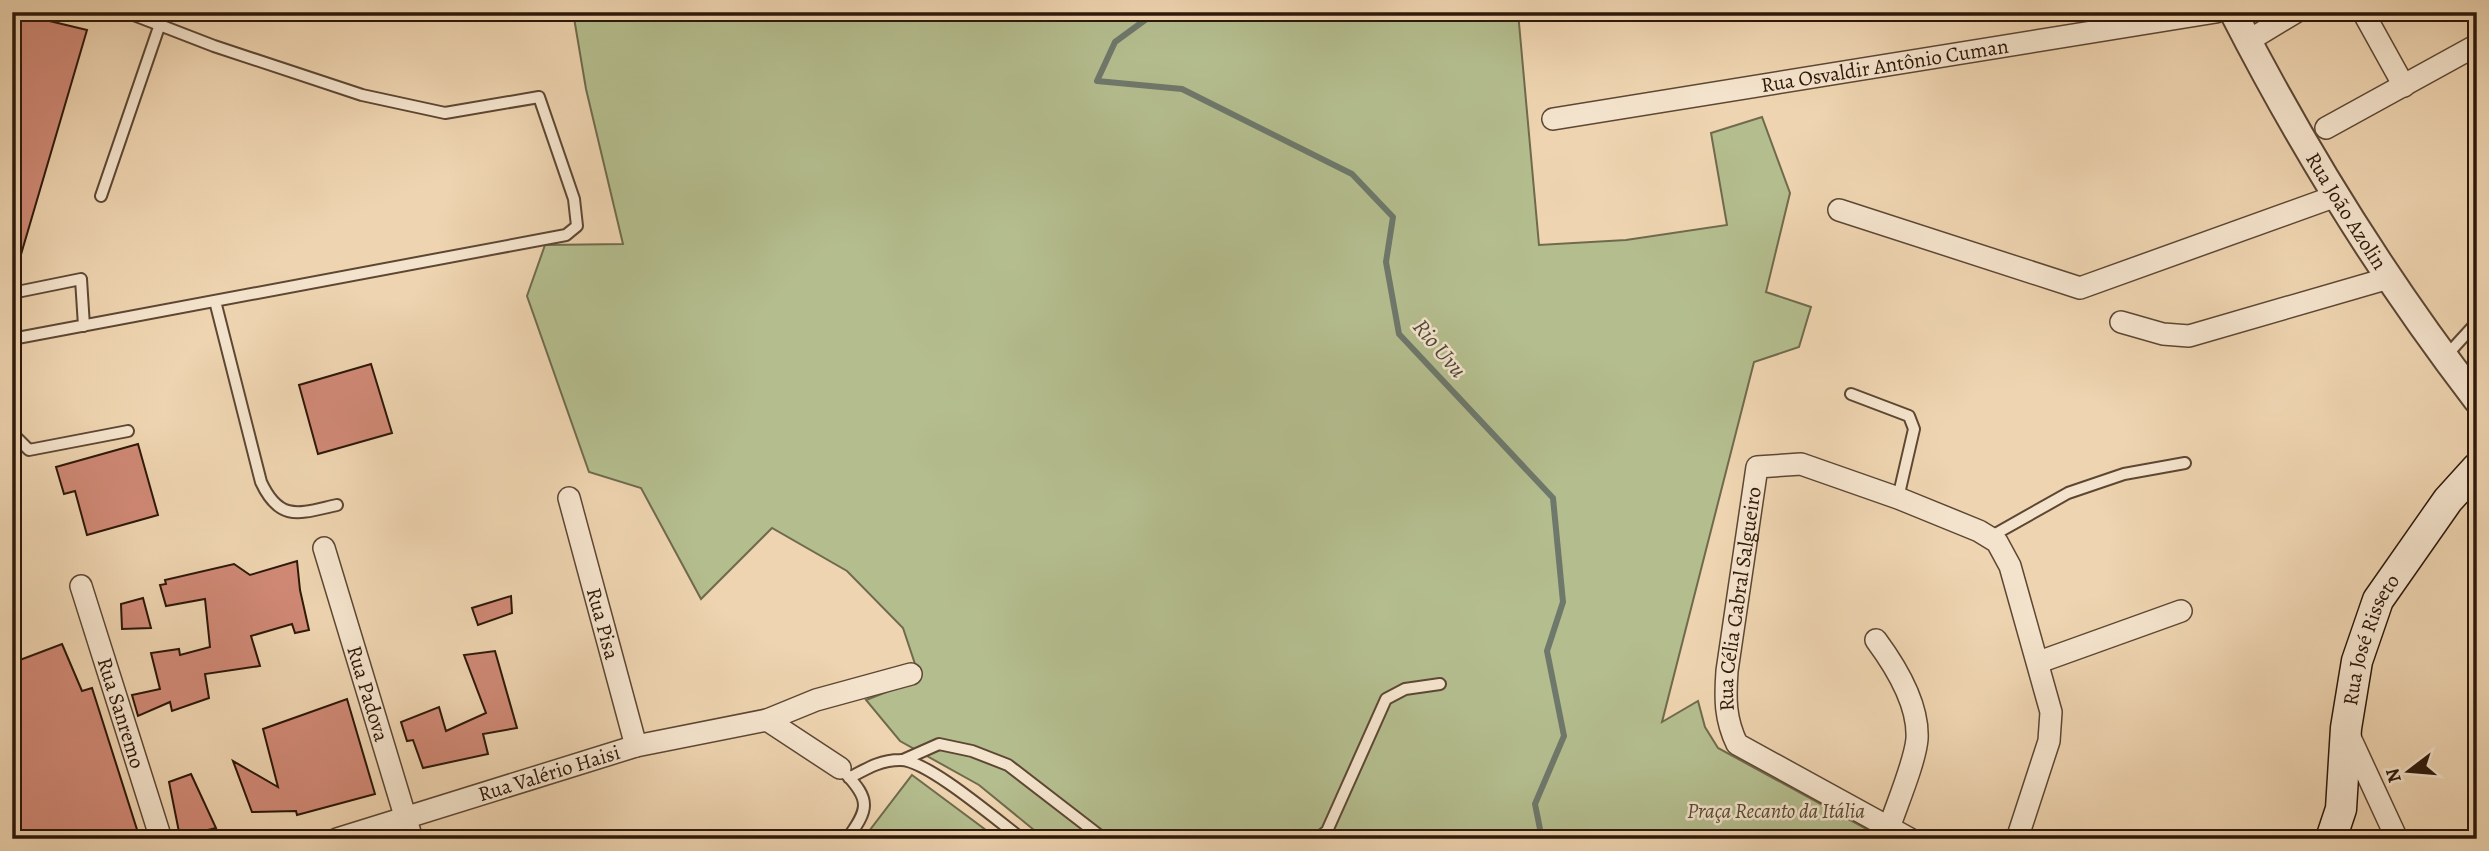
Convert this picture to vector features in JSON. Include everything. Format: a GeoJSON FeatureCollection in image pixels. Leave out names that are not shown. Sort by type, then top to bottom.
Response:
{"type":"FeatureCollection","features":[{"type":"Feature","properties":{"kind":"main road","name":"Rua José Risseto"},"geometry":{"type":"LineString","coordinates":[[2331,839],[2341,809],[2346,728],[2357,661],[2378,600],[2448,500],[2477,468]]}},
{"type":"Feature","properties":{"kind":"street","name":"Rua Osvaldir Antônio Cuman"},"geometry":{"type":"LineString","coordinates":[[1553,119],[2216,12]]}},
{"type":"Feature","properties":{"kind":"street","name":"Rua João Azolin"},"geometry":{"type":"LineString","coordinates":[[2233,12],[2336,197],[2444,358],[2477,400]]}},
{"type":"Feature","properties":{"kind":"street"},"geometry":{"type":"LineString","coordinates":[[2248,41],[2296,12]]}},
{"type":"Feature","properties":{"kind":"street"},"geometry":{"type":"LineString","coordinates":[[2362,12],[2404,86]]}},
{"type":"Feature","properties":{"kind":"street"},"geometry":{"type":"LineString","coordinates":[[2326,128],[2477,45]]}},
{"type":"Feature","properties":{"kind":"street"},"geometry":{"type":"LineString","coordinates":[[1839,210],[2080,288],[2336,197]]}},
{"type":"Feature","properties":{"kind":"street"},"geometry":{"type":"LineString","coordinates":[[2120,322],[2162,334],[2189,336],[2389,278]]}},
{"type":"Feature","properties":{"kind":"street","name":"Rua Célia Cabral Salgueiro"},"geometry":{"type":"LineString","coordinates":[[1898,498],[1801,464],[1757,467],[1724,705],[1729,728],[1737,744],[1910,839]]}},
{"type":"Feature","properties":{"kind":"street","name":"Rua Pisa"},"geometry":{"type":"LineString","coordinates":[[569,498],[636,746]]}},
{"type":"Feature","properties":{"kind":"street"},"geometry":{"type":"LineString","coordinates":[[1898,498],[1990,537],[1997,542],[2010,566],[2051,712],[2049,741],[2017,839]]}},
{"type":"Feature","properties":{"kind":"street","name":"Rua Padova"},"geometry":{"type":"LineString","coordinates":[[324,548],[409,829]]}},
{"type":"Feature","properties":{"kind":"street","name":"Rua Sanremo"},"geometry":{"type":"LineString","coordinates":[[80,586],[161,839]]}},
{"type":"Feature","properties":{"kind":"street"},"geometry":{"type":"LineString","coordinates":[[2039,662],[2181,611]]}},
{"type":"Feature","properties":{"kind":"street"},"geometry":{"type":"LineString","coordinates":[[1876,640],[1896,667],[1914,719],[1917,740],[1889,828]]}},
{"type":"Feature","properties":{"kind":"street","name":"Rua Valério Haisi"},"geometry":{"type":"LineString","coordinates":[[337,839],[409,829],[636,746],[767,720],[817,701],[911,674]]}},
{"type":"Feature","properties":{"kind":"street"},"geometry":{"type":"LineString","coordinates":[[767,720],[845,773]]}},
{"type":"Feature","properties":{"kind":"street"},"geometry":{"type":"LineString","coordinates":[[2346,728],[2397,839]]}},
{"type":"Feature","properties":{"kind":"lane"},"geometry":{"type":"LineString","coordinates":[[12,339],[566,234],[577,226],[574,200],[539,97],[445,113],[362,95],[214,46],[126,12]]}},
{"type":"Feature","properties":{"kind":"lane"},"geometry":{"type":"LineString","coordinates":[[101,196],[160,24]]}},
{"type":"Feature","properties":{"kind":"lane"},"geometry":{"type":"LineString","coordinates":[[12,293],[81,279],[84,326]]}},
{"type":"Feature","properties":{"kind":"lane"},"geometry":{"type":"LineString","coordinates":[[215,301],[261,482],[268,499],[282,510],[295,514],[338,505]]}},
{"type":"Feature","properties":{"kind":"lane"},"geometry":{"type":"LineString","coordinates":[[2444,358],[2477,322]]}},
{"type":"Feature","properties":{"kind":"lane"},"geometry":{"type":"LineString","coordinates":[[1851,394],[1909,416],[1914,429],[1898,498]]}},
{"type":"Feature","properties":{"kind":"lane"},"geometry":{"type":"LineString","coordinates":[[12,433],[29,450],[128,431]]}},
{"type":"Feature","properties":{"kind":"lane"},"geometry":{"type":"LineString","coordinates":[[1990,537],[2068,493],[2124,474],[2185,463]]}},
{"type":"Feature","properties":{"kind":"lane"},"geometry":{"type":"LineString","coordinates":[[1317,839],[1327,831],[1386,699],[1405,689],[1440,684]]}},
{"type":"Feature","properties":{"kind":"lane"},"geometry":{"type":"LineString","coordinates":[[847,839],[861,820],[865,805],[863,793],[845,773],[877,762],[903,760],[939,744],[972,751],[1009,765],[1104,839]]}},
{"type":"Feature","properties":{"kind":"lane"},"geometry":{"type":"LineString","coordinates":[[903,760],[929,771],[1022,839]]}},
{"type":"Feature","properties":{"kind":"green space","name":"Praça Recanto da Itália"},"geometry":{"type":"Polygon","coordinates":[[[573,12],[1518,12],[1539,245],[1626,240],[1727,225],[1711,133],[1762,117],[1790,193],[1766,292],[1811,307],[1799,347],[1754,362],[1662,722],[1698,701],[1705,727],[1718,748],[1885,839],[1045,839],[979,785],[900,741],[866,700],[920,679],[903,628],[847,571],[772,528],[701,599],[641,488],[589,472],[527,296],[545,245],[623,244],[586,89],[573,12]]]}},
{"type":"Feature","properties":{"kind":"green space"},"geometry":{"type":"Polygon","coordinates":[[[912,775],[998,839],[863,839],[912,775]]]}},
{"type":"Feature","properties":{"kind":"building"},"geometry":{"type":"Polygon","coordinates":[[[12,12],[87,30],[17,268],[12,267],[12,12]]]}},
{"type":"Feature","properties":{"kind":"building"},"geometry":{"type":"Polygon","coordinates":[[[371,364],[392,433],[318,454],[299,385],[371,364]]]}},
{"type":"Feature","properties":{"kind":"building"},"geometry":{"type":"Polygon","coordinates":[[[138,444],[158,515],[87,535],[75,491],[64,494],[56,467],[138,444]]]}},
{"type":"Feature","properties":{"kind":"building"},"geometry":{"type":"Polygon","coordinates":[[[297,561],[309,630],[295,633],[292,624],[251,636],[260,666],[205,674],[209,698],[172,711],[170,702],[138,716],[132,695],[160,689],[151,653],[179,649],[180,655],[210,647],[205,599],[166,606],[160,585],[166,584],[165,580],[234,564],[250,575],[297,561]]]}},
{"type":"Feature","properties":{"kind":"building"},"geometry":{"type":"Polygon","coordinates":[[[511,596],[512,613],[478,625],[472,608],[511,596]]]}},
{"type":"Feature","properties":{"kind":"building"},"geometry":{"type":"Polygon","coordinates":[[[143,598],[151,628],[122,629],[121,604],[143,598]]]}},
{"type":"Feature","properties":{"kind":"building"},"geometry":{"type":"Polygon","coordinates":[[[62,644],[82,691],[92,688],[140,839],[12,839],[12,663],[62,644]]]}},
{"type":"Feature","properties":{"kind":"building"},"geometry":{"type":"Polygon","coordinates":[[[495,651],[517,728],[483,734],[488,754],[423,768],[413,740],[407,741],[401,722],[439,707],[446,731],[486,713],[464,655],[495,651]]]}},
{"type":"Feature","properties":{"kind":"building"},"geometry":{"type":"Polygon","coordinates":[[[347,699],[375,794],[297,815],[296,811],[252,812],[233,761],[278,787],[263,729],[347,699]]]}},
{"type":"Feature","properties":{"kind":"building"},"geometry":{"type":"Polygon","coordinates":[[[191,774],[216,828],[180,837],[169,782],[191,774]]]}},
{"type":"Feature","properties":{"kind":"waterway","name":"Rio Uvu"},"geometry":{"type":"LineString","coordinates":[[1156,12],[1115,42],[1097,81],[1182,89],[1352,174],[1393,217],[1386,262],[1399,334],[1553,498],[1563,602],[1547,651],[1564,736],[1535,804],[1542,839]]}}]}
